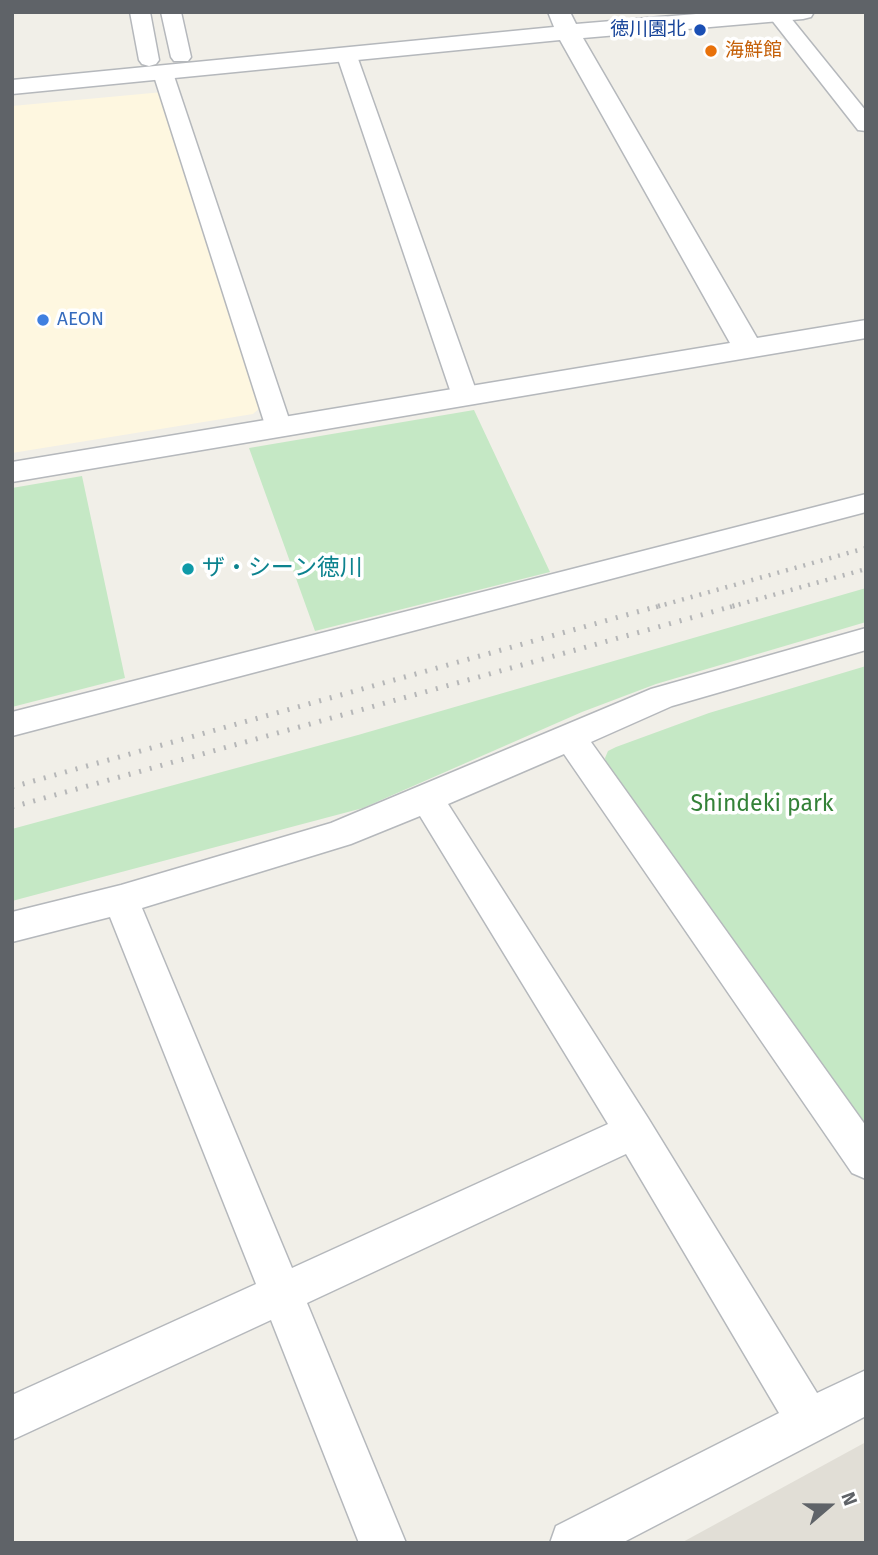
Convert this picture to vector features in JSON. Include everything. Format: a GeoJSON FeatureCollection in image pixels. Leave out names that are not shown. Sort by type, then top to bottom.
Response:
{"type":"FeatureCollection","features":[{"type":"Feature","properties":{"kind":"street"},"geometry":{"type":"LineString","coordinates":[[140,12],[156,67],[279,428]]}},
{"type":"Feature","properties":{"kind":"street"},"geometry":{"type":"LineString","coordinates":[[171,12],[181,57]]}},
{"type":"Feature","properties":{"kind":"street"},"geometry":{"type":"LineString","coordinates":[[12,73],[347,56],[629,12]]}},
{"type":"Feature","properties":{"kind":"street"},"geometry":{"type":"LineString","coordinates":[[12,87],[156,67],[181,57],[564,21],[803,12]]}},
{"type":"Feature","properties":{"kind":"street"},"geometry":{"type":"LineString","coordinates":[[778,15],[866,125]]}},
{"type":"Feature","properties":{"kind":"street"},"geometry":{"type":"LineString","coordinates":[[564,21],[748,349]]}},
{"type":"Feature","properties":{"kind":"street"},"geometry":{"type":"LineString","coordinates":[[347,56],[465,396]]}},
{"type":"Feature","properties":{"kind":"street"},"geometry":{"type":"LineString","coordinates":[[12,472],[866,329]]}},
{"type":"Feature","properties":{"kind":"street"},"geometry":{"type":"LineString","coordinates":[[12,724],[866,503]]}},
{"type":"Feature","properties":{"kind":"street"},"geometry":{"type":"LineString","coordinates":[[12,927],[121,900],[339,834],[662,697],[866,639]]}},
{"type":"Feature","properties":{"kind":"street"},"geometry":{"type":"LineString","coordinates":[[569,736],[866,1160]]}},
{"type":"Feature","properties":{"kind":"street"},"geometry":{"type":"LineString","coordinates":[[426,799],[634,1131],[809,1421]]}},
{"type":"Feature","properties":{"kind":"street"},"geometry":{"type":"LineString","coordinates":[[121,900],[383,1543]]}},
{"type":"Feature","properties":{"kind":"street"},"geometry":{"type":"LineString","coordinates":[[12,1418],[634,1131]]}},
{"type":"Feature","properties":{"kind":"street"},"geometry":{"type":"LineString","coordinates":[[573,1543],[866,1392]]}},
{"type":"Feature","properties":{"kind":"shaded area"},"geometry":{"type":"Polygon","coordinates":[[[163,92],[262,406],[253,414],[12,453],[12,106],[163,92]]]}},
{"type":"Feature","properties":{"kind":"shaded area"},"geometry":{"type":"Polygon","coordinates":[[[866,1442],[866,1543],[681,1543],[866,1442]]]}},
{"type":"Feature","properties":{"kind":"green space"},"geometry":{"type":"Polygon","coordinates":[[[474,410],[550,572],[315,631],[249,448],[474,410]]]}},
{"type":"Feature","properties":{"kind":"green space"},"geometry":{"type":"Polygon","coordinates":[[[82,476],[125,678],[12,707],[12,488],[82,476]]]}},
{"type":"Feature","properties":{"kind":"green space"},"geometry":{"type":"Polygon","coordinates":[[[866,588],[866,622],[656,684],[582,712],[363,808],[12,901],[12,829],[358,735],[866,588]]]}},
{"type":"Feature","properties":{"kind":"green space","name":"Shindeki park"},"geometry":{"type":"Polygon","coordinates":[[[866,666],[866,1134],[605,758],[608,751],[616,747],[709,713],[866,666]]]}},
{"type":"Feature","properties":{"kind":"railway"},"geometry":{"type":"LineString","coordinates":[[656,607],[866,548]]}},
{"type":"Feature","properties":{"kind":"railway"},"geometry":{"type":"LineString","coordinates":[[730,607],[866,569]]}},
{"type":"Feature","properties":{"kind":"railway"},"geometry":{"type":"LineString","coordinates":[[12,787],[662,605]]}},
{"type":"Feature","properties":{"kind":"railway"},"geometry":{"type":"LineString","coordinates":[[12,807],[737,605]]}},
{"type":"Feature","properties":{"kind":"place","name":"徳川園北"},"geometry":{"type":"Point","coordinates":[700,30]}},
{"type":"Feature","properties":{"kind":"place","name":"海鮮館"},"geometry":{"type":"Point","coordinates":[711,51]}},
{"type":"Feature","properties":{"kind":"place","name":"AEON"},"geometry":{"type":"Point","coordinates":[43,320]}},
{"type":"Feature","properties":{"kind":"place","name":"ザ・シーン徳川"},"geometry":{"type":"Point","coordinates":[188,569]}}]}
